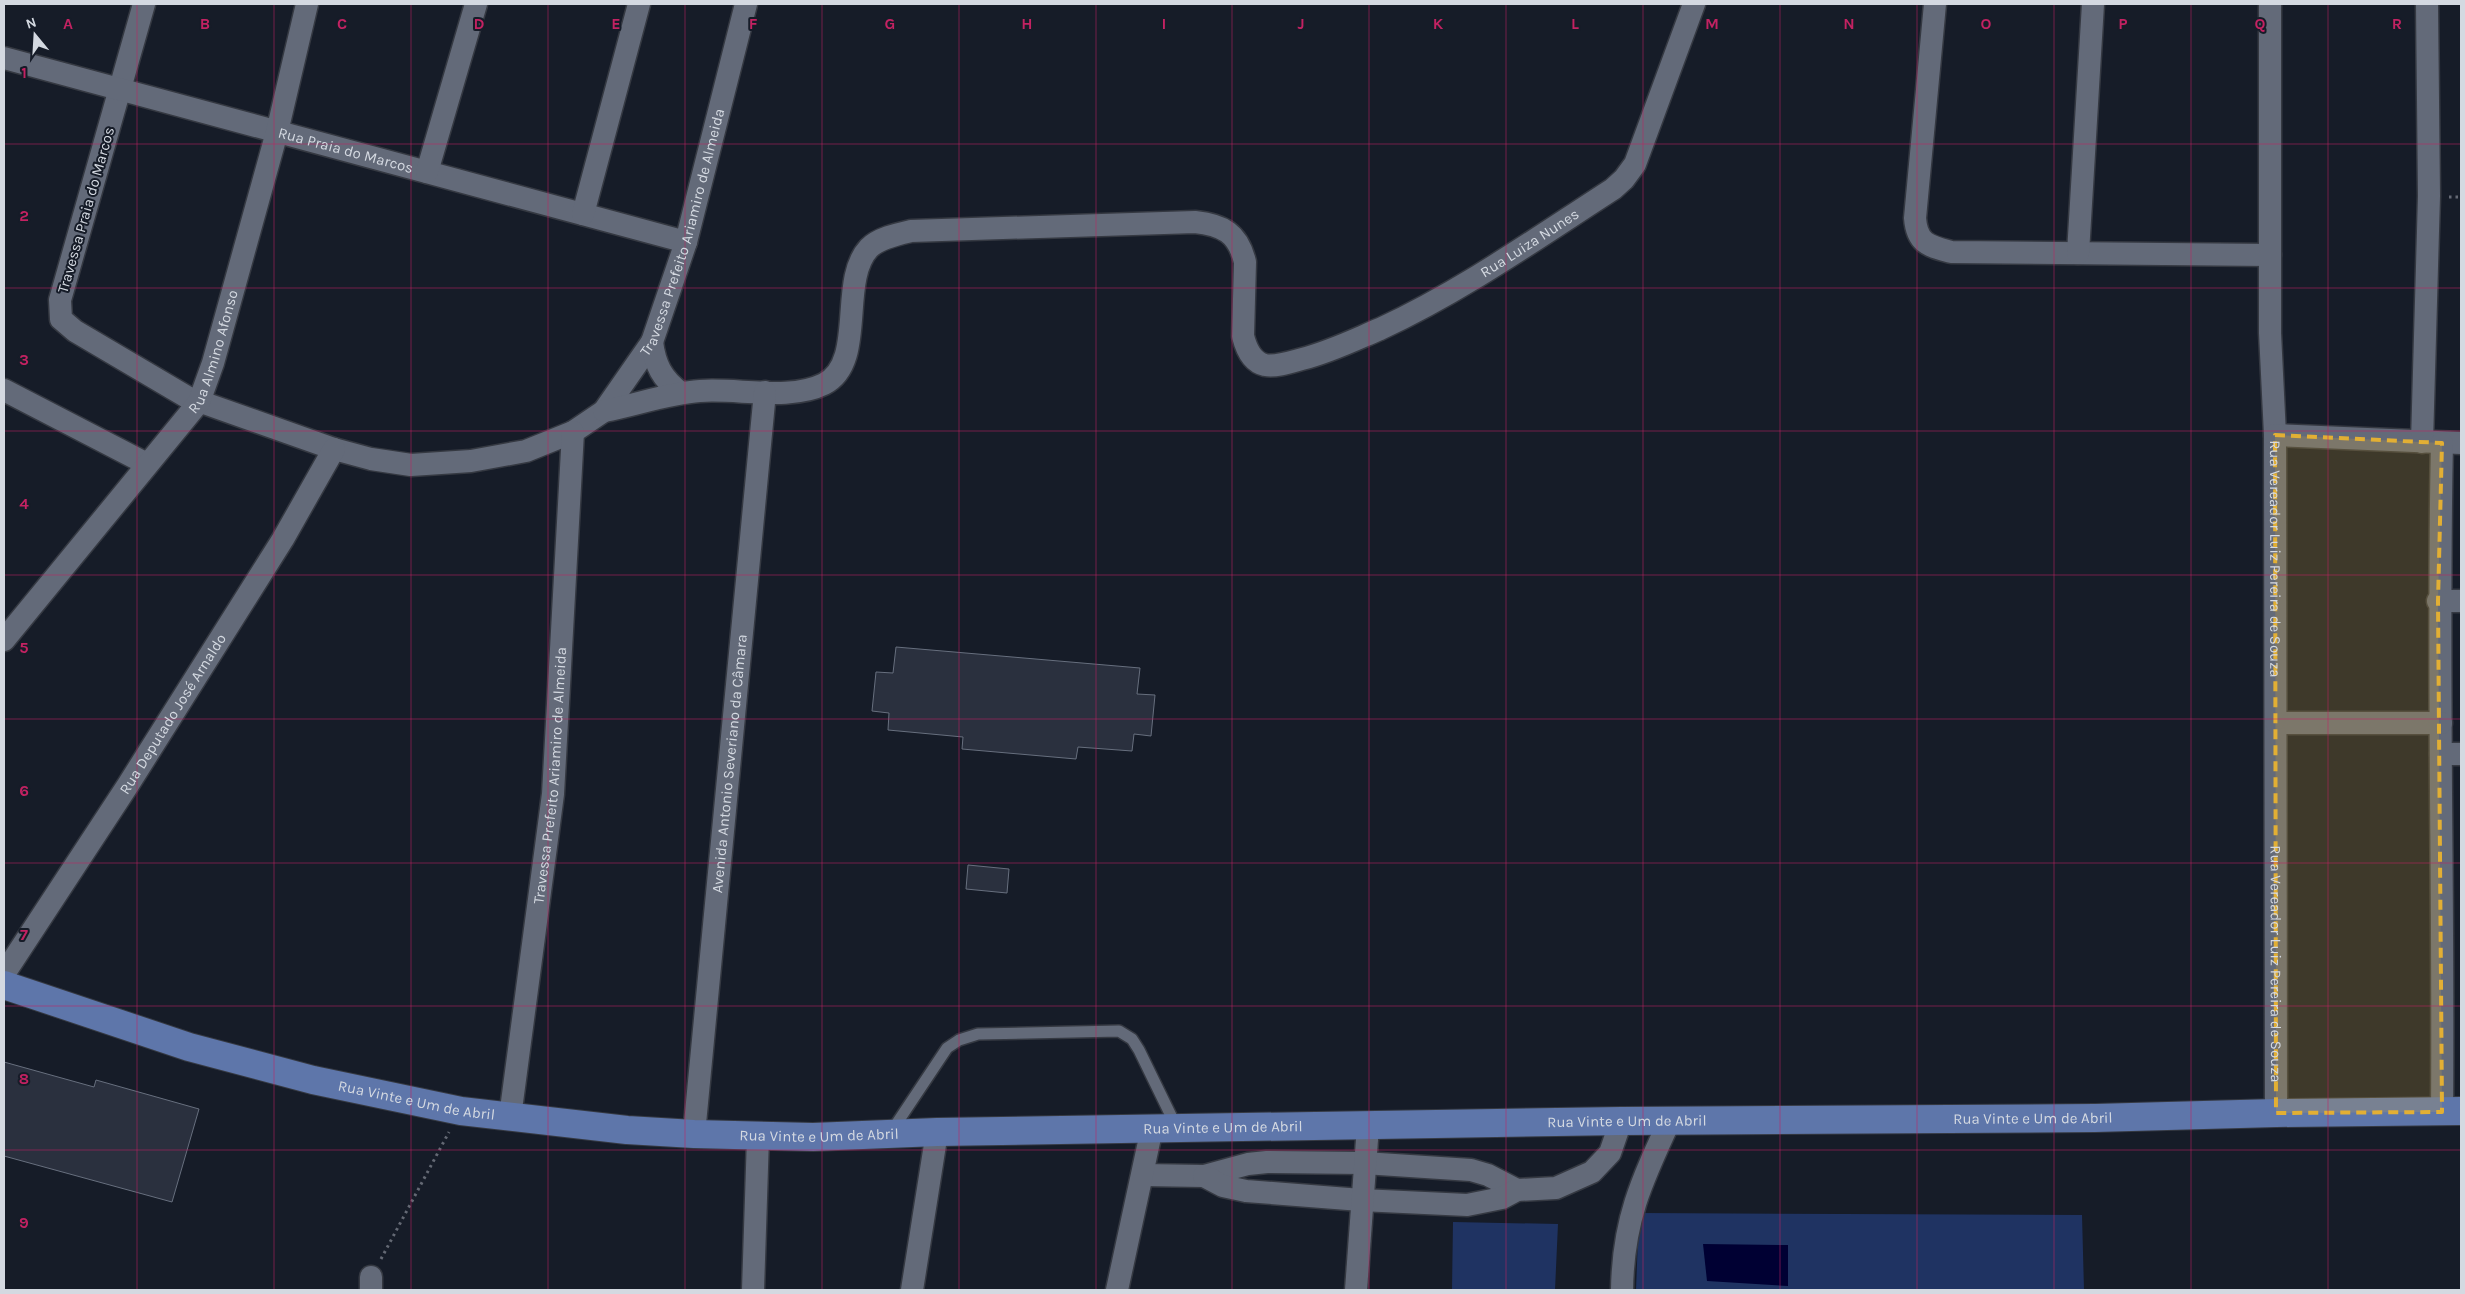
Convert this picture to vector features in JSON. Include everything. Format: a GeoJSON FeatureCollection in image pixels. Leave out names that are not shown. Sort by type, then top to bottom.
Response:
{"type":"FeatureCollection","features":[{"type":"Feature","properties":{"kind":"main road","name":"Rua Vinte e Um de Abril"},"geometry":{"type":"LineString","coordinates":[[4,985],[199,1049],[313,1080],[461,1111],[627,1130],[694,1134],[758,1137],[937,1132],[1670,1120],[2085,1118],[2276,1113],[2452,1112]]}},
{"type":"Feature","properties":{"kind":"street","name":"Travessa Praia do Marcos"},"geometry":{"type":"LineString","coordinates":[[144,4],[60,300],[59,314],[64,323],[75,331],[150,377],[199,402]]}},
{"type":"Feature","properties":{"kind":"street","name":"Rua Almino Afonso"},"geometry":{"type":"LineString","coordinates":[[4,640],[199,402],[213,363],[277,132],[307,4]]}},
{"type":"Feature","properties":{"kind":"street"},"geometry":{"type":"LineString","coordinates":[[427,172],[476,4]]}},
{"type":"Feature","properties":{"kind":"street"},"geometry":{"type":"LineString","coordinates":[[583,214],[639,4]]}},
{"type":"Feature","properties":{"kind":"street","name":"Travessa Prefeito Ariamiro de Almeida"},"geometry":{"type":"LineString","coordinates":[[199,402],[334,449],[371,459],[411,465],[471,461],[526,450],[573,432],[604,411],[652,342],[686,242],[746,4]]}},
{"type":"Feature","properties":{"kind":"street","name":"Rua Luiza Nunes"},"geometry":{"type":"LineString","coordinates":[[765,392],[797,391],[823,384],[835,376],[847,348],[856,278],[861,262],[870,248],[895,235],[911,231],[1195,222],[1215,224],[1228,232],[1238,242],[1243,253],[1245,262],[1243,336],[1245,345],[1256,360],[1266,365],[1276,364],[1329,352],[1412,314],[1483,273],[1613,189],[1624,179],[1635,164],[1694,4]]}},
{"type":"Feature","properties":{"kind":"street"},"geometry":{"type":"LineString","coordinates":[[1935,4],[1915,218],[1917,231],[1926,244],[1951,252],[2270,254]]}},
{"type":"Feature","properties":{"kind":"street"},"geometry":{"type":"LineString","coordinates":[[2078,253],[2093,4]]}},
{"type":"Feature","properties":{"kind":"street","name":"Rua Vereador Luiz Pereira de Souza"},"geometry":{"type":"LineString","coordinates":[[2270,4],[2270,333],[2275,435],[2274,563],[2277,723],[2276,1113]]}},
{"type":"Feature","properties":{"kind":"street"},"geometry":{"type":"LineString","coordinates":[[2428,4],[2429,196],[2442,443],[2438,601],[2441,723],[2451,754],[2452,1112]]}},
{"type":"Feature","properties":{"kind":"street","name":"Rua Praia do Marcos"},"geometry":{"type":"LineString","coordinates":[[4,58],[686,242]]}},
{"type":"Feature","properties":{"kind":"street"},"geometry":{"type":"LineString","coordinates":[[652,342],[654,358],[662,376],[681,393]]}},
{"type":"Feature","properties":{"kind":"street"},"geometry":{"type":"LineString","coordinates":[[4,390],[147,464]]}},
{"type":"Feature","properties":{"kind":"street"},"geometry":{"type":"LineString","coordinates":[[604,411],[681,393],[730,390],[765,392]]}},
{"type":"Feature","properties":{"kind":"street","name":"Avenida Antonio Severiano da Câmara"},"geometry":{"type":"LineString","coordinates":[[694,1134],[765,392]]}},
{"type":"Feature","properties":{"kind":"street","name":"Travessa Prefeito Ariamiro de Almeida"},"geometry":{"type":"LineString","coordinates":[[510,1117],[553,794],[573,432]]}},
{"type":"Feature","properties":{"kind":"street"},"geometry":{"type":"LineString","coordinates":[[2275,435],[2442,443]]}},
{"type":"Feature","properties":{"kind":"street","name":"Rua Deputado José Arnaldo"},"geometry":{"type":"LineString","coordinates":[[4,974],[128,785],[283,539],[334,449]]}},
{"type":"Feature","properties":{"kind":"street"},"geometry":{"type":"LineString","coordinates":[[2438,601],[2461,601]]}},
{"type":"Feature","properties":{"kind":"street"},"geometry":{"type":"LineString","coordinates":[[2277,723],[2441,723]]}},
{"type":"Feature","properties":{"kind":"street"},"geometry":{"type":"LineString","coordinates":[[1622,1290],[1622,1254],[1628,1223],[1637,1193],[1670,1120]]}},
{"type":"Feature","properties":{"kind":"street"},"geometry":{"type":"LineString","coordinates":[[1204,1176],[1223,1186],[1246,1191],[1361,1200],[1467,1204],[1502,1198],[1517,1190],[1556,1188],[1592,1172],[1610,1152],[1621,1121]]}},
{"type":"Feature","properties":{"kind":"street"},"geometry":{"type":"LineString","coordinates":[[1356,1290],[1361,1200],[1368,1126]]}},
{"type":"Feature","properties":{"kind":"street"},"geometry":{"type":"LineString","coordinates":[[1117,1290],[1143,1175],[1165,1129]]}},
{"type":"Feature","properties":{"kind":"street"},"geometry":{"type":"LineString","coordinates":[[912,1290],[937,1132]]}},
{"type":"Feature","properties":{"kind":"street"},"geometry":{"type":"LineString","coordinates":[[753,1290],[758,1137]]}},
{"type":"Feature","properties":{"kind":"street"},"geometry":{"type":"LineString","coordinates":[[1143,1175],[1204,1176],[1241,1165],[1267,1162],[1364,1163],[1471,1170],[1488,1175],[1517,1190]]}},
{"type":"Feature","properties":{"kind":"lane"},"geometry":{"type":"LineString","coordinates":[[890,1133],[941,1056],[947,1048],[959,1040],[978,1034],[1119,1031],[1132,1039],[1139,1050],[1165,1129]]}},
{"type":"Feature","properties":{"kind":"path"},"geometry":{"type":"LineString","coordinates":[[371,1284],[461,1111]]}},
{"type":"Feature","properties":{"kind":"highlighted area"},"geometry":{"type":"Polygon","coordinates":[[[2275,435],[2442,443],[2438,601],[2442,1112],[2276,1113],[2275,435]]]}},
{"type":"Feature","properties":{"kind":"shaded area"},"geometry":{"type":"Polygon","coordinates":[[[1639,1213],[2082,1215],[2084,1290],[1636,1290],[1639,1213]]]}},
{"type":"Feature","properties":{"kind":"shaded area"},"geometry":{"type":"Polygon","coordinates":[[[1453,1222],[1558,1224],[1555,1290],[1452,1290],[1453,1222]]]}},
{"type":"Feature","properties":{"kind":"shaded area"},"geometry":{"type":"Polygon","coordinates":[[[1703,1244],[1788,1245],[1788,1286],[1707,1281],[1703,1244]]]}},
{"type":"Feature","properties":{"kind":"building"},"geometry":{"type":"Polygon","coordinates":[[[896,647],[1140,668],[1137,694],[1155,695],[1151,736],[1134,734],[1132,751],[1078,747],[1076,759],[962,749],[963,737],[888,730],[889,713],[872,711],[876,672],[893,673],[896,647]]]}},
{"type":"Feature","properties":{"kind":"building"},"geometry":{"type":"Polygon","coordinates":[[[968,865],[1009,869],[1007,893],[966,889],[968,865]]]}},
{"type":"Feature","properties":{"kind":"building"},"geometry":{"type":"Polygon","coordinates":[[[4,1062],[94,1087],[96,1080],[199,1109],[172,1202],[4,1156],[4,1062]]]}}]}
